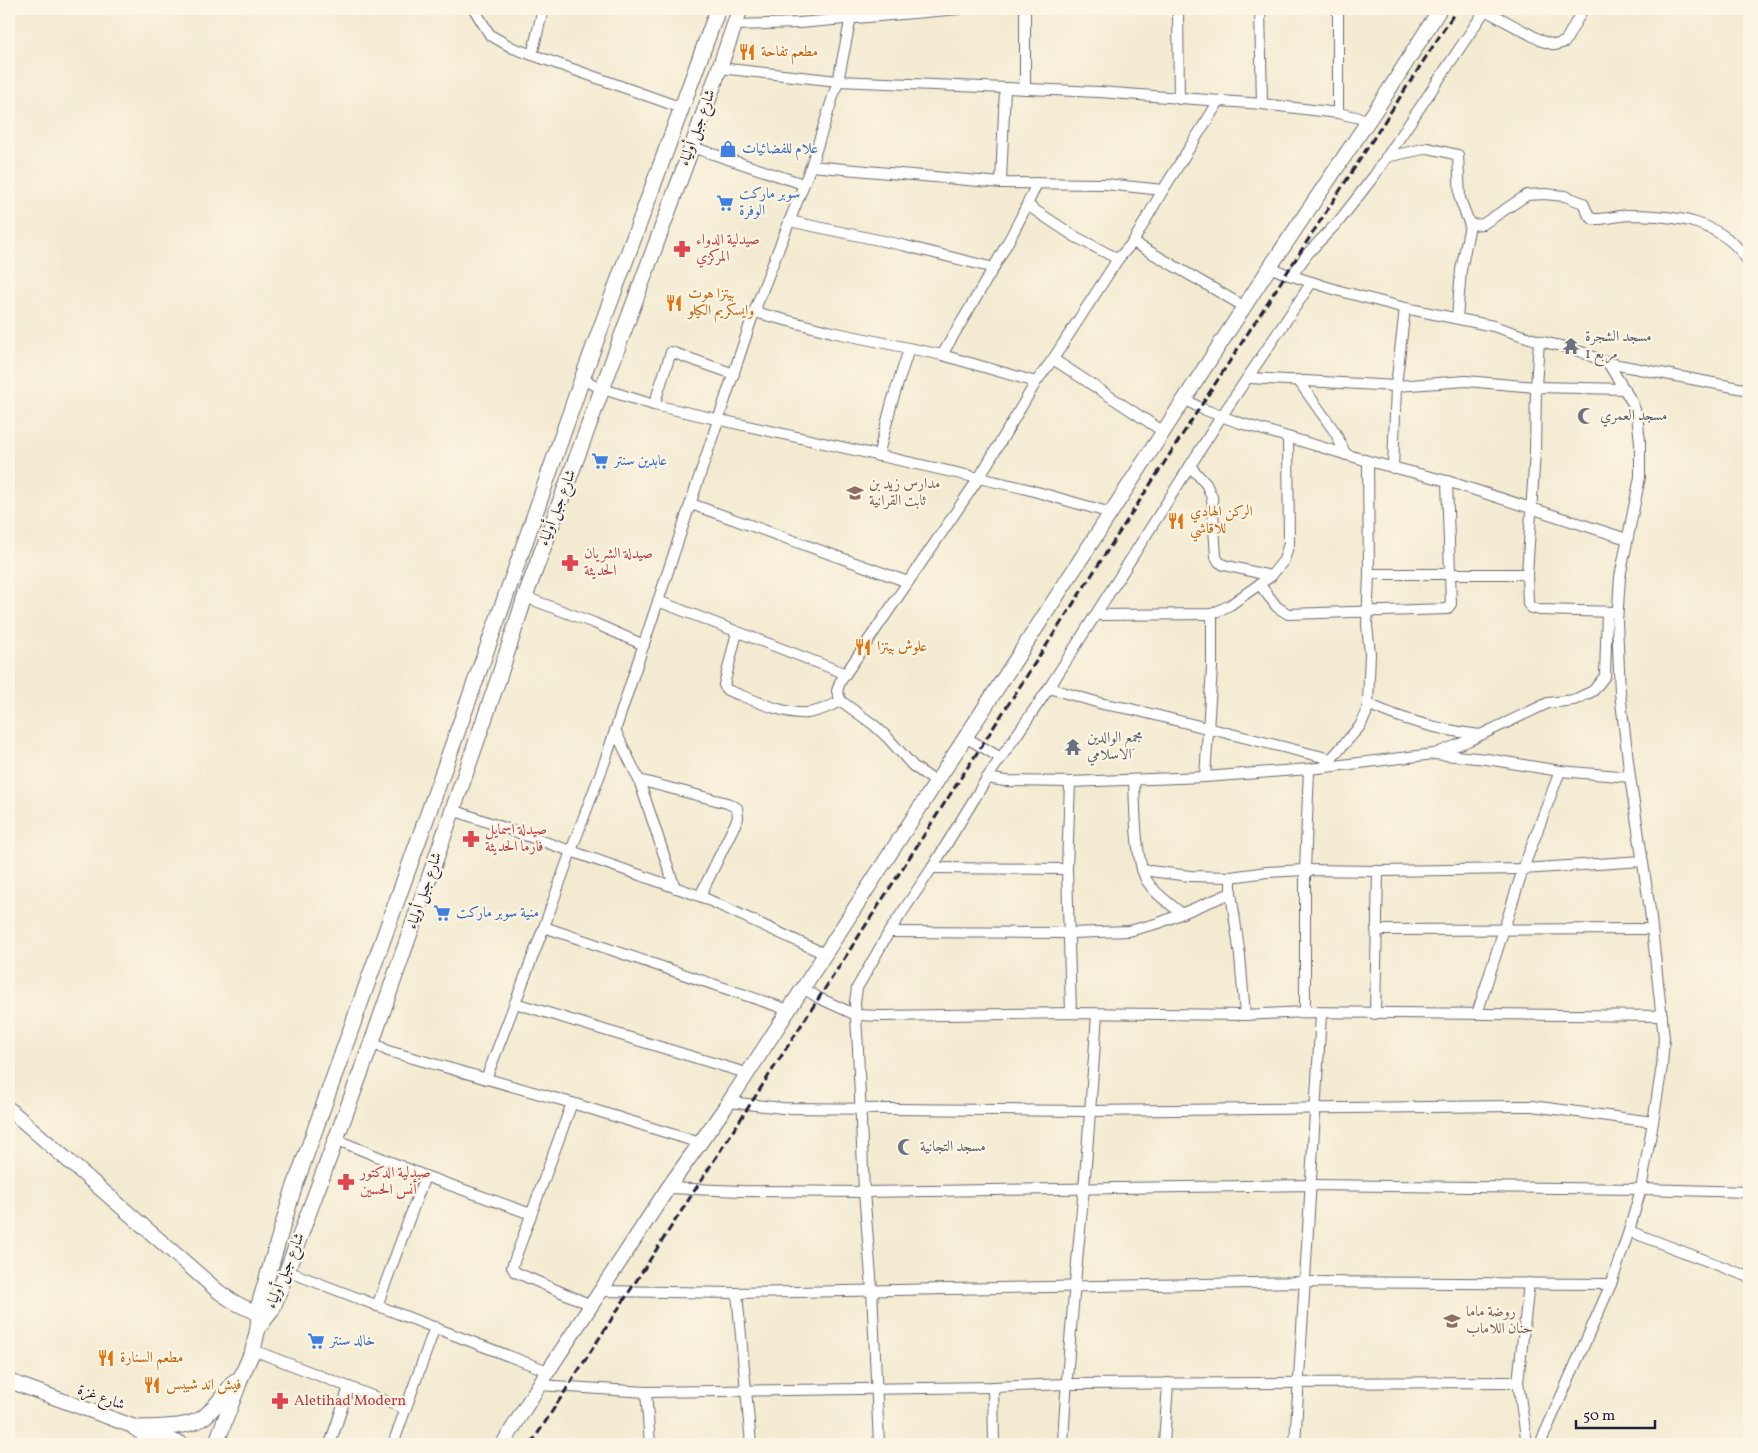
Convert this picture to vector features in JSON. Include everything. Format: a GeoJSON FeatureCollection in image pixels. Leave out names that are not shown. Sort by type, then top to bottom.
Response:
{"type":"FeatureCollection","features":[{"type":"Feature","properties":{"kind":"main road","name":"شارع جبل أولياء"},"geometry":{"type":"LineString","coordinates":[[261,1319],[259,1305],[292,1194],[520,558],[582,379],[718,9]]}},
{"type":"Feature","properties":{"kind":"main road","name":"شارع جبل أولياء"},"geometry":{"type":"LineString","coordinates":[[261,1319],[272,1310],[372,1042],[525,597],[692,147],[740,9]]}},
{"type":"Feature","properties":{"kind":"main road"},"geometry":{"type":"LineString","coordinates":[[216,1444],[253,1350],[261,1319]]}},
{"type":"Feature","properties":{"kind":"main road"},"geometry":{"type":"LineString","coordinates":[[135,1428],[172,1427],[197,1421],[205,1416],[242,1375]]}},
{"type":"Feature","properties":{"kind":"main road"},"geometry":{"type":"LineString","coordinates":[[135,1428],[158,1444]]}},
{"type":"Feature","properties":{"kind":"street"},"geometry":{"type":"LineString","coordinates":[[474,9],[490,35],[513,48],[682,108]]}},
{"type":"Feature","properties":{"kind":"street"},"geometry":{"type":"LineString","coordinates":[[532,55],[543,9]]}},
{"type":"Feature","properties":{"kind":"street"},"geometry":{"type":"LineString","coordinates":[[735,25],[799,22],[959,9]]}},
{"type":"Feature","properties":{"kind":"street"},"geometry":{"type":"LineString","coordinates":[[1025,9],[1025,89]]}},
{"type":"Feature","properties":{"kind":"street"},"geometry":{"type":"LineString","coordinates":[[1178,9],[1179,99]]}},
{"type":"Feature","properties":{"kind":"street"},"geometry":{"type":"LineString","coordinates":[[1260,9],[1262,104]]}},
{"type":"Feature","properties":{"kind":"street"},"geometry":{"type":"LineString","coordinates":[[1338,9],[1338,113]]}},
{"type":"Feature","properties":{"kind":"street"},"geometry":{"type":"LineString","coordinates":[[503,1444],[600,1291],[668,1188],[729,1102],[746,1073],[789,1010],[1270,267],[1369,120],[1440,9]]}},
{"type":"Feature","properties":{"kind":"street"},"geometry":{"type":"LineString","coordinates":[[1292,275],[1310,252],[1339,221],[1374,176],[1485,10],[1542,41],[1554,45],[1565,42],[1573,31],[1583,9]]}},
{"type":"Feature","properties":{"kind":"street"},"geometry":{"type":"LineString","coordinates":[[486,1079],[544,927],[615,730],[754,312],[811,166],[838,81],[851,17]]}},
{"type":"Feature","properties":{"kind":"street"},"geometry":{"type":"LineString","coordinates":[[719,68],[838,81],[1099,92],[1262,104],[1338,113],[1369,120]]}},
{"type":"Feature","properties":{"kind":"street"},"geometry":{"type":"LineString","coordinates":[[1001,182],[1005,88]]}},
{"type":"Feature","properties":{"kind":"street"},"geometry":{"type":"LineString","coordinates":[[936,782],[913,766],[874,725],[841,701],[837,691],[844,673],[979,478],[1036,382],[1118,259],[1133,242],[1219,101]]}},
{"type":"Feature","properties":{"kind":"street"},"geometry":{"type":"LineString","coordinates":[[692,147],[803,184]]}},
{"type":"Feature","properties":{"kind":"street"},"geometry":{"type":"LineString","coordinates":[[1386,157],[1428,148],[1458,155],[1460,199],[1470,225],[1461,270],[1456,318]]}},
{"type":"Feature","properties":{"kind":"street"},"geometry":{"type":"LineString","coordinates":[[811,166],[1001,182],[1104,184],[1163,190]]}},
{"type":"Feature","properties":{"kind":"street"},"geometry":{"type":"LineString","coordinates":[[942,355],[994,268],[1037,183]]}},
{"type":"Feature","properties":{"kind":"street"},"geometry":{"type":"LineString","coordinates":[[1470,225],[1483,224],[1527,195],[1566,196],[1582,203],[1589,216],[1593,219],[1626,215],[1683,220],[1702,224],[1718,231],[1734,243],[1749,263]]}},
{"type":"Feature","properties":{"kind":"street"},"geometry":{"type":"LineString","coordinates":[[1027,205],[1074,236],[1118,259]]}},
{"type":"Feature","properties":{"kind":"street"},"geometry":{"type":"LineString","coordinates":[[789,221],[902,245],[994,268]]}},
{"type":"Feature","properties":{"kind":"street"},"geometry":{"type":"LineString","coordinates":[[1133,242],[1245,307]]}},
{"type":"Feature","properties":{"kind":"street"},"geometry":{"type":"LineString","coordinates":[[1270,267],[1312,282],[1405,308],[1493,326],[1539,341],[1574,349],[1608,363],[1749,390]]}},
{"type":"Feature","properties":{"kind":"street"},"geometry":{"type":"LineString","coordinates":[[879,1444],[872,1290],[864,1192],[854,1002],[857,988],[889,932],[932,868],[987,778],[1097,615],[1221,417],[1312,282]]}},
{"type":"Feature","properties":{"kind":"street"},"geometry":{"type":"LineString","coordinates":[[1393,468],[1396,386],[1405,308]]}},
{"type":"Feature","properties":{"kind":"street"},"geometry":{"type":"LineString","coordinates":[[754,312],[942,355],[1036,382]]}},
{"type":"Feature","properties":{"kind":"street"},"geometry":{"type":"LineString","coordinates":[[1539,341],[1535,452],[1526,574],[1528,604],[1532,608],[1540,610],[1612,612]]}},
{"type":"Feature","properties":{"kind":"street"},"geometry":{"type":"LineString","coordinates":[[878,456],[909,348]]}},
{"type":"Feature","properties":{"kind":"street"},"geometry":{"type":"LineString","coordinates":[[654,405],[671,352],[734,374]]}},
{"type":"Feature","properties":{"kind":"street"},"geometry":{"type":"LineString","coordinates":[[1053,359],[1164,432]]}},
{"type":"Feature","properties":{"kind":"street"},"geometry":{"type":"LineString","coordinates":[[1434,754],[1548,703],[1574,700],[1593,691],[1605,676],[1612,612],[1640,477],[1640,442],[1637,415],[1625,388],[1608,363]]}},
{"type":"Feature","properties":{"kind":"street"},"geometry":{"type":"LineString","coordinates":[[1249,378],[1396,386],[1466,381],[1536,387],[1625,388]]}},
{"type":"Feature","properties":{"kind":"street"},"geometry":{"type":"LineString","coordinates":[[582,379],[603,389],[654,405],[1047,494],[1111,513]]}},
{"type":"Feature","properties":{"kind":"street"},"geometry":{"type":"LineString","coordinates":[[1298,380],[1335,432],[1346,455]]}},
{"type":"Feature","properties":{"kind":"street"},"geometry":{"type":"LineString","coordinates":[[1185,400],[1221,417],[1346,455],[1447,481],[1627,539]]}},
{"type":"Feature","properties":{"kind":"street"},"geometry":{"type":"LineString","coordinates":[[1097,615],[1212,614],[1230,605],[1271,576],[1284,560],[1289,543],[1288,438]]}},
{"type":"Feature","properties":{"kind":"street"},"geometry":{"type":"LineString","coordinates":[[1327,763],[1360,726],[1366,714],[1368,704],[1370,653],[1367,626],[1369,574],[1368,461]]}},
{"type":"Feature","properties":{"kind":"street"},"geometry":{"type":"LineString","coordinates":[[1190,466],[1210,491],[1212,497],[1216,557],[1219,562],[1224,565],[1271,576]]}},
{"type":"Feature","properties":{"kind":"street"},"geometry":{"type":"LineString","coordinates":[[1260,585],[1277,608],[1288,614],[1447,609],[1451,604],[1447,481]]}},
{"type":"Feature","properties":{"kind":"street"},"geometry":{"type":"LineString","coordinates":[[691,504],[908,582]]}},
{"type":"Feature","properties":{"kind":"street"},"geometry":{"type":"LineString","coordinates":[[1369,574],[1526,574]]}},
{"type":"Feature","properties":{"kind":"street"},"geometry":{"type":"LineString","coordinates":[[525,597],[594,623],[644,645]]}},
{"type":"Feature","properties":{"kind":"street"},"geometry":{"type":"LineString","coordinates":[[658,601],[844,673]]}},
{"type":"Feature","properties":{"kind":"street"},"geometry":{"type":"LineString","coordinates":[[1540,1444],[1611,1284],[1629,1231],[1640,1189],[1662,1066],[1664,1038],[1662,1016],[1652,929],[1630,777],[1612,612]]}},
{"type":"Feature","properties":{"kind":"street"},"geometry":{"type":"LineString","coordinates":[[1205,777],[1212,668],[1212,614]]}},
{"type":"Feature","properties":{"kind":"street"},"geometry":{"type":"LineString","coordinates":[[737,632],[724,676],[724,685],[727,690],[768,705],[796,712],[808,713],[819,711],[841,701]]}},
{"type":"Feature","properties":{"kind":"street"},"geometry":{"type":"LineString","coordinates":[[1049,688],[1103,704],[1207,728],[1327,763]]}},
{"type":"Feature","properties":{"kind":"street"},"geometry":{"type":"LineString","coordinates":[[1368,704],[1394,716],[1430,727],[1480,735]]}},
{"type":"Feature","properties":{"kind":"street"},"geometry":{"type":"LineString","coordinates":[[615,730],[639,780],[675,888]]}},
{"type":"Feature","properties":{"kind":"street"},"geometry":{"type":"LineString","coordinates":[[965,737],[1000,758]]}},
{"type":"Feature","properties":{"kind":"street"},"geometry":{"type":"LineString","coordinates":[[987,778],[1005,781],[1134,781],[1309,769],[1327,763],[1434,754],[1488,759],[1560,771],[1630,777]]}},
{"type":"Feature","properties":{"kind":"street"},"geometry":{"type":"LineString","coordinates":[[1305,1012],[1305,870],[1309,769]]}},
{"type":"Feature","properties":{"kind":"street"},"geometry":{"type":"LineString","coordinates":[[1477,1014],[1523,869],[1560,771]]}},
{"type":"Feature","properties":{"kind":"street"},"geometry":{"type":"LineString","coordinates":[[639,780],[727,803],[737,808],[738,818],[700,896]]}},
{"type":"Feature","properties":{"kind":"street"},"geometry":{"type":"LineString","coordinates":[[1134,781],[1136,824],[1142,870],[1146,880],[1155,892],[1181,913]]}},
{"type":"Feature","properties":{"kind":"street"},"geometry":{"type":"LineString","coordinates":[[1070,782],[1067,868],[1071,1013]]}},
{"type":"Feature","properties":{"kind":"street"},"geometry":{"type":"LineString","coordinates":[[453,810],[700,896],[825,954]]}},
{"type":"Feature","properties":{"kind":"street"},"geometry":{"type":"LineString","coordinates":[[1142,870],[1190,876],[1231,877],[1267,872],[1305,870],[1523,869],[1642,861]]}},
{"type":"Feature","properties":{"kind":"street"},"geometry":{"type":"LineString","coordinates":[[932,868],[1067,868]]}},
{"type":"Feature","properties":{"kind":"street"},"geometry":{"type":"LineString","coordinates":[[1375,1014],[1378,871]]}},
{"type":"Feature","properties":{"kind":"street"},"geometry":{"type":"LineString","coordinates":[[1231,877],[1231,893],[1240,956],[1245,1015]]}},
{"type":"Feature","properties":{"kind":"street"},"geometry":{"type":"LineString","coordinates":[[889,932],[1070,933],[1129,931],[1159,923],[1231,893]]}},
{"type":"Feature","properties":{"kind":"street"},"geometry":{"type":"LineString","coordinates":[[544,927],[789,1010]]}},
{"type":"Feature","properties":{"kind":"street"},"geometry":{"type":"LineString","coordinates":[[1376,930],[1652,929]]}},
{"type":"Feature","properties":{"kind":"street"},"geometry":{"type":"LineString","coordinates":[[803,988],[819,998],[856,1015],[950,1016],[1071,1013],[1245,1015],[1305,1012],[1321,1014],[1662,1016]]}},
{"type":"Feature","properties":{"kind":"street"},"geometry":{"type":"LineString","coordinates":[[515,1003],[746,1073]]}},
{"type":"Feature","properties":{"kind":"street"},"geometry":{"type":"LineString","coordinates":[[1063,1444],[1073,1288],[1084,1188],[1097,1014]]}},
{"type":"Feature","properties":{"kind":"street"},"geometry":{"type":"LineString","coordinates":[[1295,1444],[1321,1014]]}},
{"type":"Feature","properties":{"kind":"street"},"geometry":{"type":"LineString","coordinates":[[372,1042],[388,1051],[572,1103],[700,1144]]}},
{"type":"Feature","properties":{"kind":"street"},"geometry":{"type":"LineString","coordinates":[[729,1102],[782,1108],[861,1110],[1090,1111],[1519,1106],[1652,1122]]}},
{"type":"Feature","properties":{"kind":"street"},"geometry":{"type":"LineString","coordinates":[[572,1103],[512,1269],[591,1306]]}},
{"type":"Feature","properties":{"kind":"street"},"geometry":{"type":"LineString","coordinates":[[9,1109],[219,1292],[261,1319]]}},
{"type":"Feature","properties":{"kind":"street"},"geometry":{"type":"LineString","coordinates":[[335,1138],[425,1176],[531,1214]]}},
{"type":"Feature","properties":{"kind":"street"},"geometry":{"type":"LineString","coordinates":[[377,1306],[425,1176]]}},
{"type":"Feature","properties":{"kind":"street"},"geometry":{"type":"LineString","coordinates":[[668,1188],[864,1192],[1312,1185],[1749,1192]]}},
{"type":"Feature","properties":{"kind":"street"},"geometry":{"type":"LineString","coordinates":[[1629,1231],[1749,1277]]}},
{"type":"Feature","properties":{"kind":"street"},"geometry":{"type":"LineString","coordinates":[[287,1271],[548,1371]]}},
{"type":"Feature","properties":{"kind":"street"},"geometry":{"type":"LineString","coordinates":[[600,1291],[737,1293],[1073,1288],[1305,1282],[1611,1284]]}},
{"type":"Feature","properties":{"kind":"street"},"geometry":{"type":"LineString","coordinates":[[1527,1444],[1518,1382],[1529,1283]]}},
{"type":"Feature","properties":{"kind":"street"},"geometry":{"type":"LineString","coordinates":[[737,1293],[752,1444]]}},
{"type":"Feature","properties":{"kind":"street"},"geometry":{"type":"LineString","coordinates":[[393,1444],[435,1327]]}},
{"type":"Feature","properties":{"kind":"street"},"geometry":{"type":"LineString","coordinates":[[253,1350],[406,1409]]}},
{"type":"Feature","properties":{"kind":"street","name":"شارع غزة"},"geometry":{"type":"LineString","coordinates":[[9,1381],[182,1444]]}},
{"type":"Feature","properties":{"kind":"street"},"geometry":{"type":"LineString","coordinates":[[539,1385],[646,1392],[993,1387],[1066,1384],[1518,1382]]}},
{"type":"Feature","properties":{"kind":"street"},"geometry":{"type":"LineString","coordinates":[[1164,1444],[1168,1383]]}},
{"type":"Feature","properties":{"kind":"street"},"geometry":{"type":"LineString","coordinates":[[330,1444],[349,1387]]}},
{"type":"Feature","properties":{"kind":"street"},"geometry":{"type":"LineString","coordinates":[[993,1387],[994,1444]]}},
{"type":"Feature","properties":{"kind":"street"},"geometry":{"type":"LineString","coordinates":[[646,1392],[650,1444]]}},
{"type":"Feature","properties":{"kind":"railway"},"geometry":{"type":"LineString","coordinates":[[531,1444],[1457,9]]}},
{"type":"Feature","properties":{"kind":"place","name":"مطعم تفاحة"},"geometry":{"type":"Point","coordinates":[747,52]}},
{"type":"Feature","properties":{"kind":"place","name":"علام للفضائيات"},"geometry":{"type":"Point","coordinates":[728,149]}},
{"type":"Feature","properties":{"kind":"place","name":"سوبر ماركت الوفرة"},"geometry":{"type":"Point","coordinates":[725,203]}},
{"type":"Feature","properties":{"kind":"place","name":"صيدلية الدواء المركزي"},"geometry":{"type":"Point","coordinates":[682,249]}},
{"type":"Feature","properties":{"kind":"place","name":"بيتزا هوت وايسكريم الكيلو"},"geometry":{"type":"Point","coordinates":[674,303]}},
{"type":"Feature","properties":{"kind":"place","name":"مسجد الشجرة مربع 1"},"geometry":{"type":"Point","coordinates":[1571,346]}},
{"type":"Feature","properties":{"kind":"place","name":"مسجد العمري"},"geometry":{"type":"Point","coordinates":[1586,416]}},
{"type":"Feature","properties":{"kind":"place","name":"عابدين سنتر"},"geometry":{"type":"Point","coordinates":[600,461]}},
{"type":"Feature","properties":{"kind":"place","name":"مدارس زيد بن ثابت القرانية"},"geometry":{"type":"Point","coordinates":[855,493]}},
{"type":"Feature","properties":{"kind":"place","name":"الركن الهادي للاقاشي"},"geometry":{"type":"Point","coordinates":[1176,521]}},
{"type":"Feature","properties":{"kind":"place","name":"صيدلة الشريان الحديثة"},"geometry":{"type":"Point","coordinates":[570,563]}},
{"type":"Feature","properties":{"kind":"place","name":"علوش بيتزا"},"geometry":{"type":"Point","coordinates":[863,647]}},
{"type":"Feature","properties":{"kind":"place","name":"مجمع الوالدين الاسلامي"},"geometry":{"type":"Point","coordinates":[1073,747]}},
{"type":"Feature","properties":{"kind":"place","name":"صيدلة اسمايل فارما الحديثة"},"geometry":{"type":"Point","coordinates":[471,839]}},
{"type":"Feature","properties":{"kind":"place","name":"منية سوبر ماركت"},"geometry":{"type":"Point","coordinates":[442,913]}},
{"type":"Feature","properties":{"kind":"place","name":"مسجد التجانية"},"geometry":{"type":"Point","coordinates":[906,1147]}},
{"type":"Feature","properties":{"kind":"place","name":"صيدلية الدكتور أنس الحسين"},"geometry":{"type":"Point","coordinates":[346,1182]}},
{"type":"Feature","properties":{"kind":"place","name":"روضة ماما حنان اللاماب"},"geometry":{"type":"Point","coordinates":[1452,1321]}},
{"type":"Feature","properties":{"kind":"place","name":"خالد سنتر"},"geometry":{"type":"Point","coordinates":[316,1341]}},
{"type":"Feature","properties":{"kind":"place","name":"مطعم السنارة"},"geometry":{"type":"Point","coordinates":[106,1358]}},
{"type":"Feature","properties":{"kind":"place","name":"فيش اند شيبس"},"geometry":{"type":"Point","coordinates":[152,1385]}},
{"type":"Feature","properties":{"kind":"place","name":"Aletihad Modern"},"geometry":{"type":"Point","coordinates":[280,1401]}}]}
